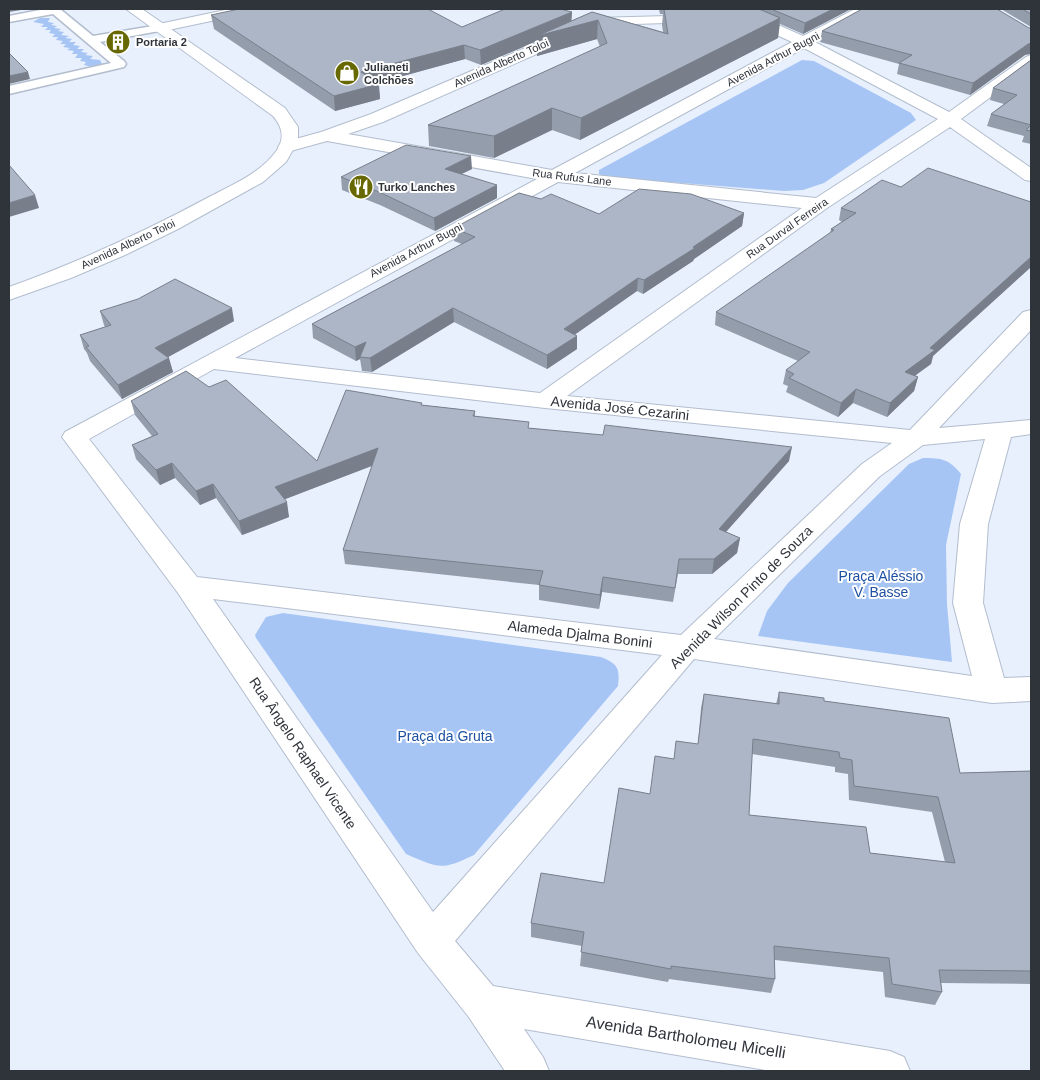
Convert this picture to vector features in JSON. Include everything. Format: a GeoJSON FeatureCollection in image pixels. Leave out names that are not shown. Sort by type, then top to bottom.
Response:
{"type":"FeatureCollection","features":[{"type":"Feature","properties":{"kind":"street"},"geometry":{"type":"LineString","coordinates":[[133,9],[279,112],[289,124],[290,136],[288,147]]}},
{"type":"Feature","properties":{"kind":"street"},"geometry":{"type":"LineString","coordinates":[[159,28],[249,9]]}},
{"type":"Feature","properties":{"kind":"street","name":"Avenida Arthur Bugni"},"geometry":{"type":"LineString","coordinates":[[74,437],[553,176],[865,9]]}},
{"type":"Feature","properties":{"kind":"street"},"geometry":{"type":"LineString","coordinates":[[726,13],[804,42],[950,119],[1031,176]]}},
{"type":"Feature","properties":{"kind":"street","name":"Avenida Alberto Toloi"},"geometry":{"type":"LineString","coordinates":[[9,294],[166,228],[251,181],[274,166],[288,147],[327,136],[377,118],[600,21],[726,13]]}},
{"type":"Feature","properties":{"kind":"street","name":"Rua Durval Ferreira"},"geometry":{"type":"LineString","coordinates":[[545,401],[820,204],[950,119],[1031,60]]}},
{"type":"Feature","properties":{"kind":"street","name":"Rua Rufus Lane"},"geometry":{"type":"LineString","coordinates":[[327,136],[553,176],[820,204]]}},
{"type":"Feature","properties":{"kind":"street","name":"Avenida Wilson Pinto de Souza"},"geometry":{"type":"LineString","coordinates":[[431,941],[688,647],[871,470],[916,438],[1031,317]]}},
{"type":"Feature","properties":{"kind":"street","name":"Avenida José Cezarini"},"geometry":{"type":"LineString","coordinates":[[210,362],[545,401],[916,438],[1031,427]]}},
{"type":"Feature","properties":{"kind":"street"},"geometry":{"type":"LineString","coordinates":[[992,691],[968,603],[974,524],[1000,430]]}},
{"type":"Feature","properties":{"kind":"street","name":"Rua Ângelo Raphael Vicente"},"geometry":{"type":"LineString","coordinates":[[74,437],[188,586],[431,941],[482,1004],[529,1071]]}},
{"type":"Feature","properties":{"kind":"street","name":"Alameda Djalma Bonini"},"geometry":{"type":"LineString","coordinates":[[188,586],[688,647],[992,691],[1031,689]]}},
{"type":"Feature","properties":{"kind":"street","name":"Avenida Bartholomeu Micelli"},"geometry":{"type":"LineString","coordinates":[[482,1004],[890,1071]]}},
{"type":"Feature","properties":{"kind":"lane"},"geometry":{"type":"LineString","coordinates":[[9,19],[55,10],[120,64],[9,90]]}},
{"type":"Feature","properties":{"kind":"lane"},"geometry":{"type":"LineString","coordinates":[[91,40],[159,28]]}},
{"type":"Feature","properties":{"kind":"green space"},"geometry":{"type":"Polygon","coordinates":[[[40,18],[50,18],[48,22],[54,23],[51,25],[57,26],[54,28],[61,29],[58,31],[64,32],[61,35],[69,36],[65,38],[72,39],[69,42],[76,42],[73,45],[80,46],[77,49],[84,49],[81,52],[88,53],[85,55],[93,56],[90,59],[100,60],[102,64],[93,67],[84,65],[86,62],[80,61],[82,58],[75,58],[78,54],[72,54],[74,51],[63,47],[66,44],[60,44],[63,41],[56,40],[58,37],[52,37],[55,34],[49,33],[51,30],[45,30],[48,27],[41,27],[44,24],[33,22],[40,18]]]}},
{"type":"Feature","properties":{"kind":"green space"},"geometry":{"type":"Polygon","coordinates":[[[802,60],[814,61],[911,113],[916,120],[824,183],[803,190],[784,191],[605,177],[599,174],[599,170],[802,60]]]}},
{"type":"Feature","properties":{"kind":"green space","name":"Praça Aléssio V. Basse"},"geometry":{"type":"Polygon","coordinates":[[[923,458],[945,460],[953,465],[961,474],[946,545],[947,604],[952,662],[758,636],[767,611],[788,583],[909,464],[923,458]]]}},
{"type":"Feature","properties":{"kind":"green space","name":"Praça da Gruta"},"geometry":{"type":"Polygon","coordinates":[[[283,613],[601,657],[617,667],[619,675],[618,686],[474,855],[454,864],[433,865],[406,854],[256,638],[255,635],[266,617],[283,613]]]}},
{"type":"Feature","properties":{"kind":"building"},"geometry":{"type":"Polygon","coordinates":[[[239,9],[428,9],[462,27],[505,9],[560,9],[572,12],[480,50],[464,45],[361,72],[379,84],[334,96],[211,15],[239,9]]]}},
{"type":"Feature","properties":{"kind":"building"},"geometry":{"type":"Polygon","coordinates":[[[664,9],[759,9],[780,18],[581,118],[552,108],[494,136],[428,125],[607,43],[598,20],[537,36],[592,12],[668,34],[664,9]]]}},
{"type":"Feature","properties":{"kind":"building"},"geometry":{"type":"Polygon","coordinates":[[[771,9],[833,9],[805,23],[771,9]]]}},
{"type":"Feature","properties":{"kind":"building"},"geometry":{"type":"Polygon","coordinates":[[[862,9],[997,9],[1031,28],[1031,43],[973,83],[899,63],[912,55],[822,31],[862,9]]]}},
{"type":"Feature","properties":{"kind":"building"},"geometry":{"type":"Polygon","coordinates":[[[1022,9],[1031,9],[1031,14],[1022,9]]]}},
{"type":"Feature","properties":{"kind":"building"},"geometry":{"type":"Polygon","coordinates":[[[9,53],[28,72],[9,76],[9,53]]]}},
{"type":"Feature","properties":{"kind":"building"},"geometry":{"type":"Polygon","coordinates":[[[1031,60],[1031,125],[991,114],[1017,95],[993,88],[1031,60]]]}},
{"type":"Feature","properties":{"kind":"building"},"geometry":{"type":"Polygon","coordinates":[[[406,145],[471,156],[445,169],[497,185],[434,218],[379,192],[341,177],[406,145]]]}},
{"type":"Feature","properties":{"kind":"building"},"geometry":{"type":"Polygon","coordinates":[[[9,165],[35,195],[9,203],[9,165]]]}},
{"type":"Feature","properties":{"kind":"building"},"geometry":{"type":"Polygon","coordinates":[[[928,168],[1031,202],[1031,257],[930,348],[935,350],[905,372],[918,377],[890,403],[856,389],[841,403],[789,378],[794,374],[786,370],[810,352],[716,312],[856,213],[841,208],[882,180],[901,187],[928,168]]]}},
{"type":"Feature","properties":{"kind":"building"},"geometry":{"type":"Polygon","coordinates":[[[639,189],[691,194],[744,213],[693,247],[695,248],[644,280],[638,278],[564,329],[577,336],[547,355],[453,308],[370,358],[360,357],[366,342],[355,347],[312,324],[475,237],[454,228],[519,193],[541,199],[551,194],[599,214],[639,189]]]}},
{"type":"Feature","properties":{"kind":"building"},"geometry":{"type":"Polygon","coordinates":[[[175,279],[232,308],[155,348],[169,358],[118,385],[86,347],[89,346],[80,335],[111,325],[100,311],[138,299],[175,279]]]}},
{"type":"Feature","properties":{"kind":"building"},"geometry":{"type":"Polygon","coordinates":[[[186,371],[209,387],[226,380],[317,461],[346,390],[422,403],[421,405],[475,411],[473,416],[529,422],[528,428],[603,435],[605,425],[792,447],[719,529],[740,538],[714,559],[679,559],[675,588],[603,577],[600,595],[539,585],[543,571],[343,550],[378,448],[275,487],[287,502],[239,521],[213,484],[196,491],[172,463],[156,470],[132,445],[158,434],[131,401],[186,371]]]}},
{"type":"Feature","properties":{"kind":"building"},"geometry":{"type":"Polygon","coordinates":[[[779,692],[824,698],[824,701],[949,718],[960,773],[1031,771],[1031,971],[939,970],[942,992],[892,984],[889,958],[774,946],[775,979],[671,966],[671,969],[581,952],[584,932],[531,923],[541,873],[604,883],[619,788],[650,794],[655,756],[674,759],[676,741],[698,744],[704,694],[779,704],[779,692]],[[753,739],[749,815],[866,827],[870,853],[955,863],[938,797],[854,786],[852,760],[840,758],[839,752],[753,739]]]}},
{"type":"Feature","properties":{"kind":"place","name":"Portaria 2"},"geometry":{"type":"Point","coordinates":[118,42]}},
{"type":"Feature","properties":{"kind":"place","name":"Julianeti Colchões"},"geometry":{"type":"Point","coordinates":[347,73]}},
{"type":"Feature","properties":{"kind":"place","name":"Turko Lanches"},"geometry":{"type":"Point","coordinates":[361,187]}}]}
